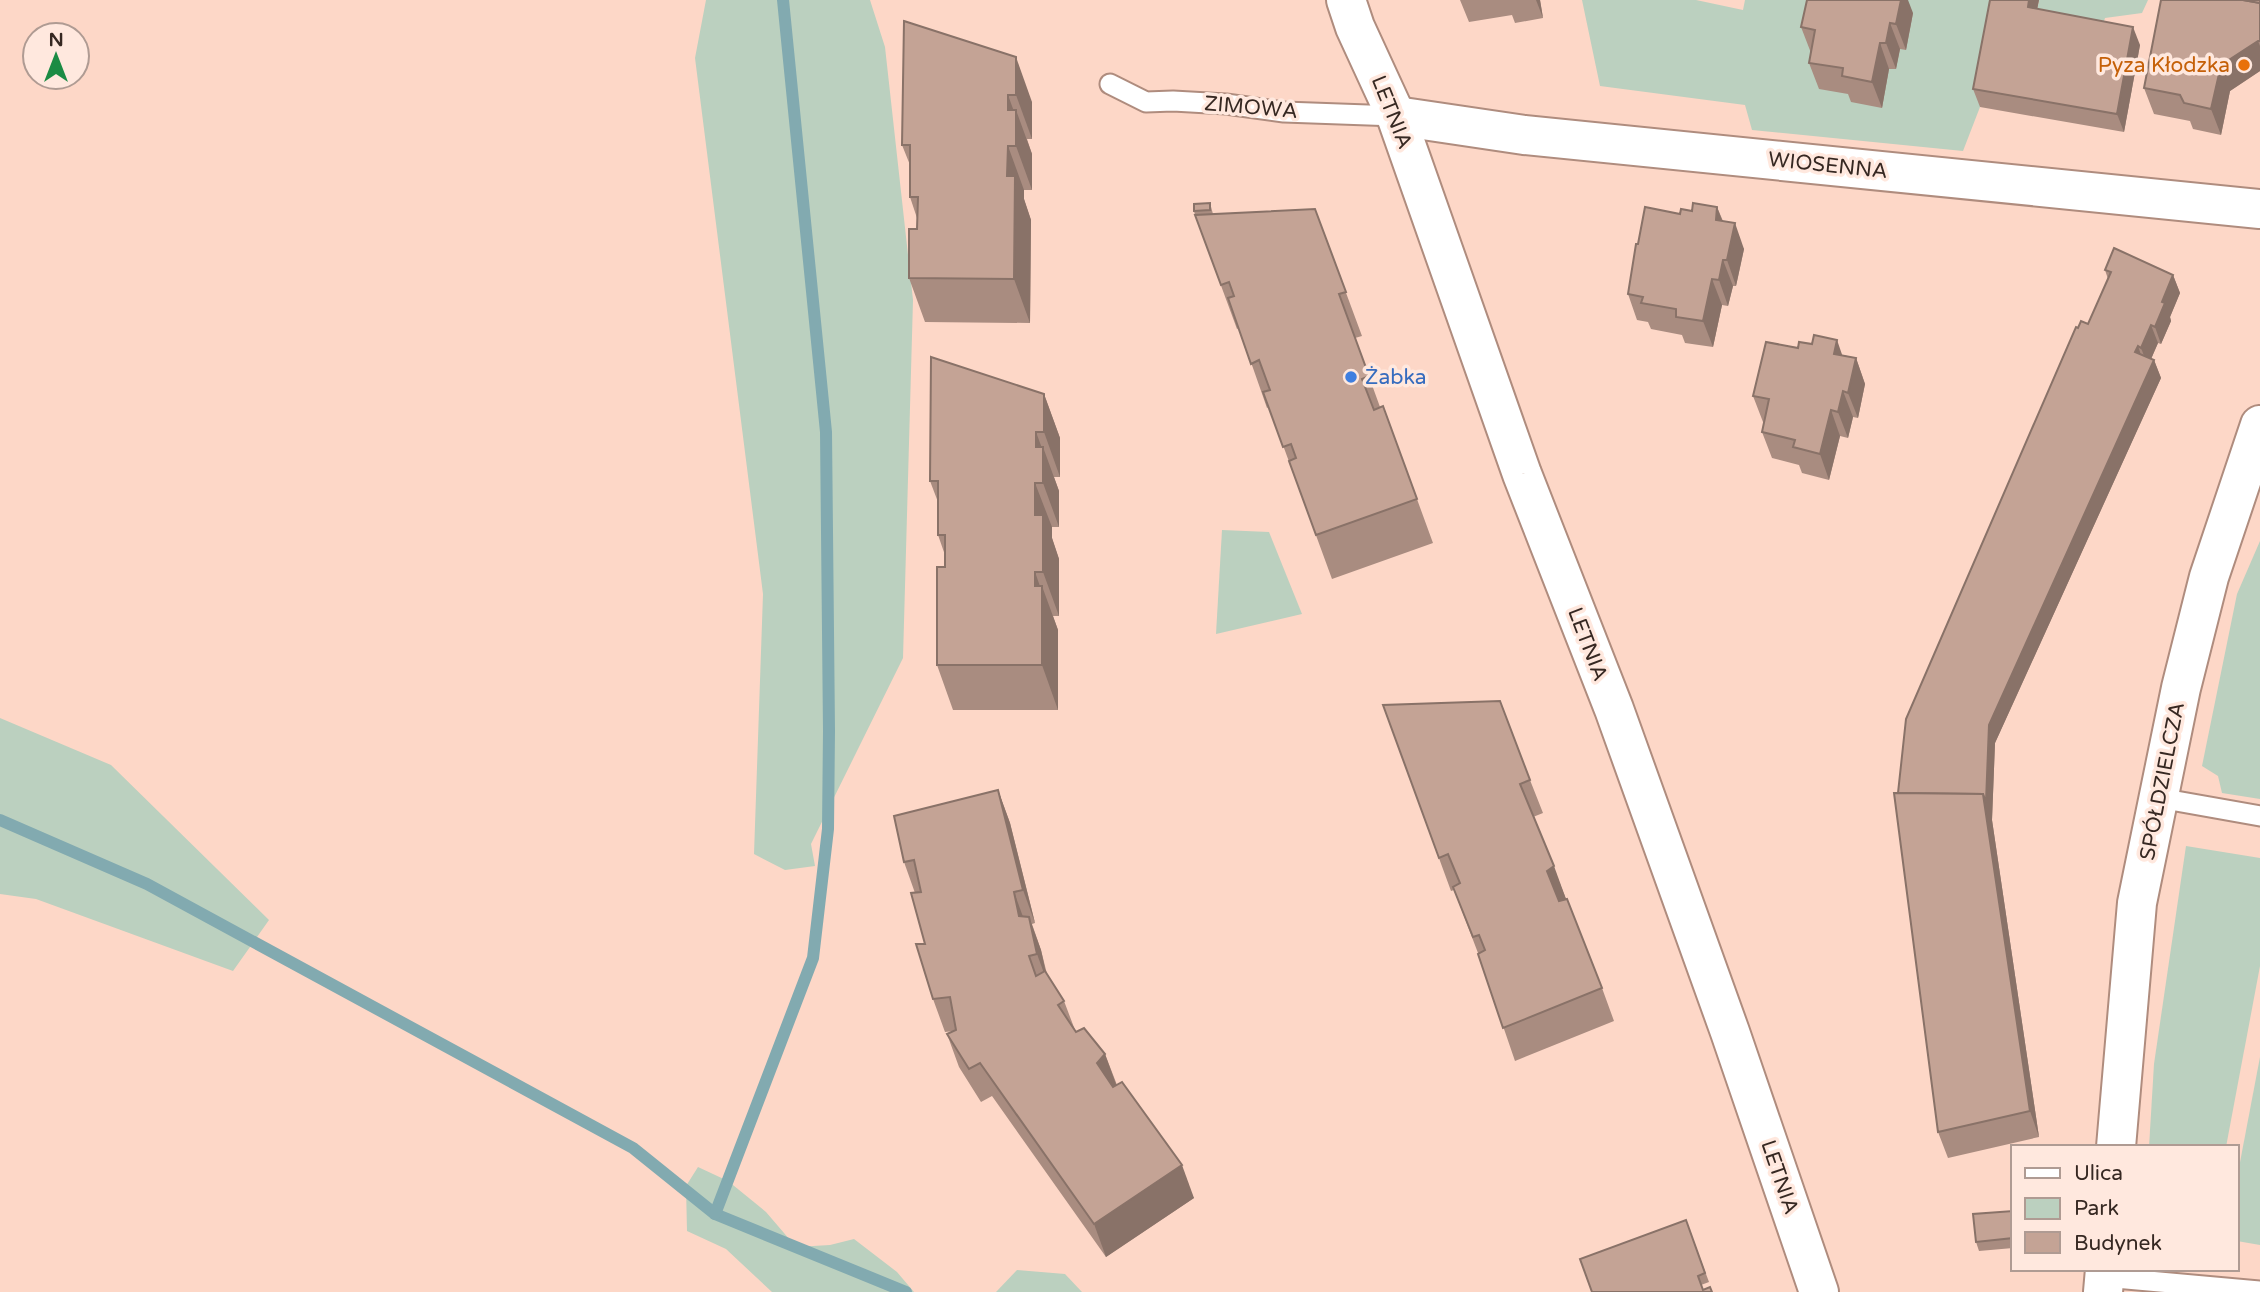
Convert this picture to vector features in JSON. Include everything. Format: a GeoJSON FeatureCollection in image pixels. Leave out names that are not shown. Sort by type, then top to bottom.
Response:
{"type":"FeatureCollection","features":[{"type":"Feature","properties":{"kind":"street","name":"LETNIA"},"geometry":{"type":"LineString","coordinates":[[1346,0],[1355,27],[1396,116],[1522,474],[1614,709],[1726,1019],[1819,1292]]}},
{"type":"Feature","properties":{"kind":"street","name":"WIOSENNA"},"geometry":{"type":"LineString","coordinates":[[1396,116],[1524,135],[2260,209]]}},
{"type":"Feature","properties":{"kind":"street","name":"SPÓŁDZIELCZA"},"geometry":{"type":"LineString","coordinates":[[2116,1145],[2137,903],[2180,688],[2209,577],[2260,425]]}},
{"type":"Feature","properties":{"kind":"lane","name":"ZIMOWA"},"geometry":{"type":"LineString","coordinates":[[1110,84],[1146,102],[1173,101],[1284,111],[1396,116]]}},
{"type":"Feature","properties":{"kind":"lane"},"geometry":{"type":"LineString","coordinates":[[2159,798],[2260,816]]}},
{"type":"Feature","properties":{"kind":"lane"},"geometry":{"type":"LineString","coordinates":[[2104,1279],[2260,1291]]}},
{"type":"Feature","properties":{"kind":"green space"},"geometry":{"type":"Polygon","coordinates":[[[706,0],[870,0],[885,47],[913,300],[903,658],[811,844],[815,866],[785,870],[754,854],[763,594],[695,58],[706,0]]]}},
{"type":"Feature","properties":{"kind":"green space"},"geometry":{"type":"Polygon","coordinates":[[[1582,0],[1696,0],[1743,10],[1745,0],[1999,0],[1980,107],[1963,151],[1752,130],[1745,105],[1600,86],[1582,0]]]}},
{"type":"Feature","properties":{"kind":"green space"},"geometry":{"type":"Polygon","coordinates":[[[2039,0],[2148,0],[2142,13],[2105,18],[2099,37],[2034,25],[2039,0]]]}},
{"type":"Feature","properties":{"kind":"green space"},"geometry":{"type":"Polygon","coordinates":[[[1222,530],[1269,532],[1302,614],[1216,634],[1222,530]]]}},
{"type":"Feature","properties":{"kind":"green space"},"geometry":{"type":"Polygon","coordinates":[[[2260,541],[2260,799],[2222,793],[2218,776],[2202,766],[2237,594],[2260,541]]]}},
{"type":"Feature","properties":{"kind":"green space"},"geometry":{"type":"Polygon","coordinates":[[[0,718],[111,765],[269,920],[233,971],[36,899],[0,894],[0,718]]]}},
{"type":"Feature","properties":{"kind":"green space"},"geometry":{"type":"Polygon","coordinates":[[[2186,846],[2260,858],[2260,966],[2226,1145],[2149,1145],[2154,1064],[2186,846]]]}},
{"type":"Feature","properties":{"kind":"green space"},"geometry":{"type":"Polygon","coordinates":[[[2260,1057],[2260,1245],[2239,1241],[2239,1167],[2260,1057]]]}},
{"type":"Feature","properties":{"kind":"green space"},"geometry":{"type":"Polygon","coordinates":[[[698,1167],[728,1181],[766,1212],[796,1247],[830,1245],[854,1239],[897,1272],[914,1292],[772,1292],[726,1249],[687,1231],[686,1186],[698,1167]]]}},
{"type":"Feature","properties":{"kind":"green space"},"geometry":{"type":"Polygon","coordinates":[[[1017,1270],[1065,1274],[1082,1292],[996,1292],[1017,1270]]]}},
{"type":"Feature","properties":{"kind":"building"},"geometry":{"type":"Polygon","coordinates":[[[1807,0],[1901,0],[1896,24],[1890,23],[1886,43],[1880,43],[1872,82],[1842,76],[1843,68],[1809,63],[1815,30],[1801,27],[1807,0]]]}},
{"type":"Feature","properties":{"kind":"building"},"geometry":{"type":"Polygon","coordinates":[[[1990,0],[2029,0],[2028,7],[2133,27],[2117,114],[1973,89],[1990,0]]]}},
{"type":"Feature","properties":{"kind":"building"},"geometry":{"type":"Polygon","coordinates":[[[2161,0],[2243,0],[2260,3],[2260,41],[2221,65],[2211,109],[2184,103],[2180,95],[2144,88],[2161,0]]]}},
{"type":"Feature","properties":{"kind":"building"},"geometry":{"type":"Polygon","coordinates":[[[904,21],[1016,57],[1016,95],[1008,95],[1008,110],[1016,110],[1016,146],[1008,146],[1007,176],[1015,176],[1014,279],[909,278],[909,229],[917,229],[918,197],[910,197],[910,145],[902,145],[904,21]]]}},
{"type":"Feature","properties":{"kind":"building"},"geometry":{"type":"Polygon","coordinates":[[[1210,203],[1210,210],[1194,211],[1194,204],[1210,203]]]}},
{"type":"Feature","properties":{"kind":"building"},"geometry":{"type":"Polygon","coordinates":[[[1693,203],[1717,207],[1716,220],[1735,223],[1727,260],[1723,260],[1719,280],[1712,279],[1703,321],[1676,317],[1676,309],[1641,303],[1643,297],[1628,294],[1645,207],[1680,214],[1681,209],[1692,211],[1693,203]]]}},
{"type":"Feature","properties":{"kind":"building"},"geometry":{"type":"Polygon","coordinates":[[[1315,209],[1346,292],[1339,294],[1369,376],[1362,379],[1374,410],[1383,406],[1417,499],[1316,535],[1289,461],[1296,458],[1291,444],[1283,447],[1263,392],[1270,390],[1259,360],[1251,364],[1228,298],[1234,296],[1229,282],[1221,285],[1195,215],[1315,209]]]}},
{"type":"Feature","properties":{"kind":"building"},"geometry":{"type":"Polygon","coordinates":[[[2114,248],[2173,275],[2155,327],[2151,325],[2141,348],[2138,346],[2135,352],[2154,360],[1989,725],[1986,802],[1983,794],[1898,793],[1906,719],[2076,327],[2078,328],[2081,321],[2088,324],[2111,272],[2105,270],[2114,248]]]}},
{"type":"Feature","properties":{"kind":"building"},"geometry":{"type":"Polygon","coordinates":[[[1814,335],[1837,340],[1834,354],[1856,358],[1848,393],[1843,391],[1838,412],[1831,410],[1820,454],[1793,447],[1795,440],[1762,432],[1769,399],[1753,396],[1766,342],[1798,348],[1799,342],[1812,344],[1814,335]]]}},
{"type":"Feature","properties":{"kind":"building"},"geometry":{"type":"Polygon","coordinates":[[[931,357],[1044,394],[1044,432],[1036,432],[1036,447],[1043,447],[1043,483],[1035,483],[1035,515],[1043,515],[1043,572],[1035,572],[1035,586],[1042,586],[1042,665],[937,665],[937,567],[945,567],[945,535],[938,535],[938,481],[930,481],[931,357]]]}},
{"type":"Feature","properties":{"kind":"building"},"geometry":{"type":"Polygon","coordinates":[[[1500,701],[1530,780],[1520,784],[1554,866],[1547,871],[1559,901],[1567,899],[1602,988],[1503,1028],[1478,954],[1485,950],[1479,935],[1473,937],[1453,887],[1460,883],[1448,854],[1439,858],[1383,705],[1500,701]]]}},
{"type":"Feature","properties":{"kind":"building"},"geometry":{"type":"Polygon","coordinates":[[[998,790],[1023,890],[1014,892],[1019,916],[1029,917],[1037,954],[1029,956],[1036,976],[1045,971],[1064,1001],[1058,1005],[1076,1032],[1084,1028],[1105,1054],[1097,1063],[1113,1087],[1122,1082],[1182,1165],[1094,1224],[980,1063],[969,1069],[947,1034],[956,1030],[950,997],[933,999],[916,944],[925,944],[911,893],[921,892],[914,860],[904,862],[894,816],[998,790]]]}},
{"type":"Feature","properties":{"kind":"building"},"geometry":{"type":"Polygon","coordinates":[[[1894,793],[1983,794],[2030,1111],[1938,1132],[1894,793]]]}},
{"type":"Feature","properties":{"kind":"building"},"geometry":{"type":"Polygon","coordinates":[[[2011,1211],[2011,1238],[1976,1242],[1973,1214],[2011,1211]]]}},
{"type":"Feature","properties":{"kind":"building"},"geometry":{"type":"Polygon","coordinates":[[[1686,1220],[1705,1273],[1698,1276],[1703,1290],[1710,1287],[1712,1292],[1592,1292],[1580,1259],[1686,1220]]]}},
{"type":"Feature","properties":{"kind":"waterway"},"geometry":{"type":"LineString","coordinates":[[715,1214],[813,958],[828,829],[826,432],[783,0]]}},
{"type":"Feature","properties":{"kind":"waterway"},"geometry":{"type":"LineString","coordinates":[[0,820],[147,884],[633,1148],[715,1214],[906,1292]]}},
{"type":"Feature","properties":{"kind":"place","name":"Pyza Kłodzka"},"geometry":{"type":"Point","coordinates":[2244,65]}},
{"type":"Feature","properties":{"kind":"place","name":"Żabka"},"geometry":{"type":"Point","coordinates":[1351,377]}}]}
